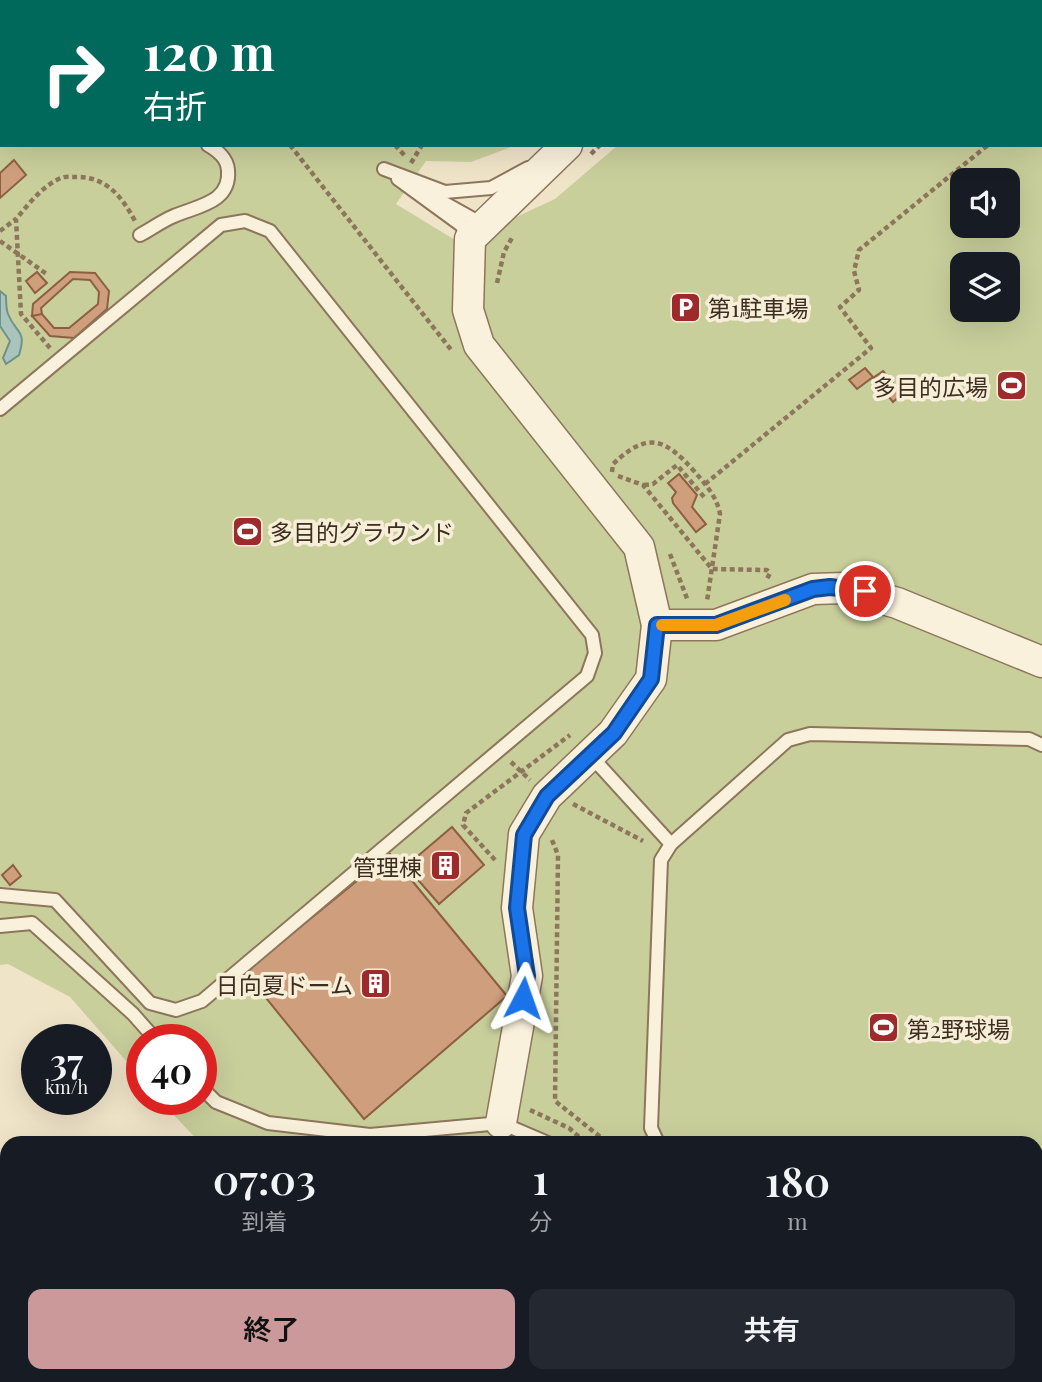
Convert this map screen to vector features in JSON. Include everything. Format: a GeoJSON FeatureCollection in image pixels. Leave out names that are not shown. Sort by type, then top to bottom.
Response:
{"type":"FeatureCollection","features":[{"type":"Feature","properties":{"kind":"street"},"geometry":{"type":"LineString","coordinates":[[501,1123],[527,976],[517,908],[524,835],[558,799],[581,744],[614,733],[651,679],[657,625],[639,547],[479,345],[468,310],[477,232],[568,154]]}},
{"type":"Feature","properties":{"kind":"street"},"geometry":{"type":"LineString","coordinates":[[657,625],[716,625],[813,589],[845,588],[897,603],[1042,662]]}},
{"type":"Feature","properties":{"kind":"lane"},"geometry":{"type":"LineString","coordinates":[[140,235],[174,216],[209,204],[224,191],[229,177],[227,163],[212,147]]}},
{"type":"Feature","properties":{"kind":"lane"},"geometry":{"type":"LineString","coordinates":[[384,169],[445,192],[491,188],[568,154]]}},
{"type":"Feature","properties":{"kind":"lane"},"geometry":{"type":"LineString","coordinates":[[384,169],[461,225],[477,232]]}},
{"type":"Feature","properties":{"kind":"lane"},"geometry":{"type":"LineString","coordinates":[[384,169],[477,232]]}},
{"type":"Feature","properties":{"kind":"lane"},"geometry":{"type":"LineString","coordinates":[[0,409],[221,225],[245,221],[270,231],[592,635],[595,653],[587,676],[202,1001],[176,1010],[150,1003],[55,900],[0,895]]}},
{"type":"Feature","properties":{"kind":"lane"},"geometry":{"type":"LineString","coordinates":[[655,1136],[651,1128],[662,860],[670,844],[788,740],[810,734],[1029,739],[1042,745]]}},
{"type":"Feature","properties":{"kind":"lane"},"geometry":{"type":"LineString","coordinates":[[581,744],[670,844]]}},
{"type":"Feature","properties":{"kind":"lane"},"geometry":{"type":"LineString","coordinates":[[0,926],[32,923],[142,1024]]}},
{"type":"Feature","properties":{"kind":"lane"},"geometry":{"type":"LineString","coordinates":[[217,1102],[268,1123],[358,1134],[501,1123],[532,1136]]}},
{"type":"Feature","properties":{"kind":"path"},"geometry":{"type":"LineString","coordinates":[[292,147],[454,354]]}},
{"type":"Feature","properties":{"kind":"path"},"geometry":{"type":"LineString","coordinates":[[397,147],[411,163],[420,168]]}},
{"type":"Feature","properties":{"kind":"path"},"geometry":{"type":"LineString","coordinates":[[411,163],[421,147]]}},
{"type":"Feature","properties":{"kind":"path"},"geometry":{"type":"LineString","coordinates":[[568,154],[593,147]]}},
{"type":"Feature","properties":{"kind":"path"},"geometry":{"type":"LineString","coordinates":[[705,484],[871,348],[840,307],[859,289],[854,271],[859,250],[986,147]]}},
{"type":"Feature","properties":{"kind":"path"},"geometry":{"type":"LineString","coordinates":[[0,231],[16,219],[38,194],[62,177],[85,177],[108,184],[125,202],[140,235]]}},
{"type":"Feature","properties":{"kind":"path"},"geometry":{"type":"LineString","coordinates":[[16,219],[21,314],[59,360]]}},
{"type":"Feature","properties":{"kind":"path"},"geometry":{"type":"LineString","coordinates":[[497,285],[504,252],[518,227]]}},
{"type":"Feature","properties":{"kind":"path"},"geometry":{"type":"LineString","coordinates":[[0,241],[48,275]]}},
{"type":"Feature","properties":{"kind":"path"},"geometry":{"type":"LineString","coordinates":[[618,460],[635,446],[651,442],[665,444],[677,452],[705,484],[717,501],[720,514],[708,598],[719,596]]}},
{"type":"Feature","properties":{"kind":"path"},"geometry":{"type":"LineString","coordinates":[[615,476],[643,485],[653,484],[677,465],[704,497]]}},
{"type":"Feature","properties":{"kind":"path"},"geometry":{"type":"LineString","coordinates":[[643,485],[712,569],[767,570],[770,573],[768,578],[756,583]]}},
{"type":"Feature","properties":{"kind":"path"},"geometry":{"type":"LineString","coordinates":[[501,867],[463,825],[466,813],[520,770],[581,744]]}},
{"type":"Feature","properties":{"kind":"path"},"geometry":{"type":"LineString","coordinates":[[499,750],[558,799],[650,845]]}},
{"type":"Feature","properties":{"kind":"path"},"geometry":{"type":"LineString","coordinates":[[551,838],[558,855],[555,1101],[599,1136]]}},
{"type":"Feature","properties":{"kind":"green space"},"geometry":{"type":"Polygon","coordinates":[[[0,147],[512,147],[471,162],[426,161],[396,204],[460,243],[555,199],[616,147],[1042,147],[1042,1136],[193,1136],[174,1115],[217,1115],[217,1024],[126,1024],[126,1061],[112,1045],[112,1024],[94,1024],[70,997],[8,964],[0,965],[0,147]]]}},
{"type":"Feature","properties":{"kind":"water"},"geometry":{"type":"Polygon","coordinates":[[[0,291],[6,296],[8,314],[22,340],[19,355],[6,364],[3,358],[10,341],[0,326],[0,291]]]}},
{"type":"Feature","properties":{"kind":"building"},"geometry":{"type":"Polygon","coordinates":[[[14,160],[26,175],[0,198],[0,173],[14,160]]]}},
{"type":"Feature","properties":{"kind":"building"},"geometry":{"type":"Polygon","coordinates":[[[37,272],[47,283],[35,293],[26,281],[37,272]]]}},
{"type":"Feature","properties":{"kind":"building"},"geometry":{"type":"Polygon","coordinates":[[[70,272],[95,273],[109,291],[107,309],[74,338],[50,336],[32,316],[33,304],[70,272]],[[73,279],[41,308],[42,314],[54,328],[69,328],[98,304],[99,292],[90,280],[73,279]]]}},
{"type":"Feature","properties":{"kind":"building"},"geometry":{"type":"Polygon","coordinates":[[[865,368],[873,377],[857,389],[849,380],[865,368]]]}},
{"type":"Feature","properties":{"kind":"building"},"geometry":{"type":"Polygon","coordinates":[[[883,371],[902,394],[893,402],[873,378],[883,371]]]}},
{"type":"Feature","properties":{"kind":"building"},"geometry":{"type":"Polygon","coordinates":[[[679,474],[697,495],[692,507],[706,524],[696,532],[673,503],[672,498],[676,492],[668,483],[679,474]]]}},
{"type":"Feature","properties":{"kind":"building","name":"管理棟"},"geometry":{"type":"Polygon","coordinates":[[[452,827],[484,865],[439,904],[406,866],[452,827]]]}},
{"type":"Feature","properties":{"kind":"building","name":"日向夏ドーム"},"geometry":{"type":"Polygon","coordinates":[[[390,854],[507,996],[364,1119],[245,972],[390,854]]]}},
{"type":"Feature","properties":{"kind":"building"},"geometry":{"type":"Polygon","coordinates":[[[13,865],[21,876],[10,885],[2,875],[13,865]]]}},
{"type":"Feature","properties":{"kind":"slow traffic"},"geometry":{"type":"LineString","coordinates":[[662,625],[716,625],[785,600]]}},
{"type":"Feature","properties":{"kind":"place","name":"第1駐車場"},"geometry":{"type":"Point","coordinates":[685,307]}},
{"type":"Feature","properties":{"kind":"place","name":"多目的広場"},"geometry":{"type":"Point","coordinates":[1011,386]}},
{"type":"Feature","properties":{"kind":"place","name":"多目的グラウンド"},"geometry":{"type":"Point","coordinates":[247,531]}},
{"type":"Feature","properties":{"kind":"place","name":"管理棟"},"geometry":{"type":"Point","coordinates":[445,866]}},
{"type":"Feature","properties":{"kind":"place","name":"日向夏ドーム"},"geometry":{"type":"Point","coordinates":[376,984]}},
{"type":"Feature","properties":{"kind":"place","name":"第2野球場"},"geometry":{"type":"Point","coordinates":[884,1028]}},
{"type":"Feature","properties":{"kind":"route"},"geometry":{"type":"LineString","coordinates":[[523,998],[527,976],[517,908],[524,835],[547,796],[614,733],[651,679],[657,625],[716,625],[813,589],[830,587],[865,591]]}}]}
